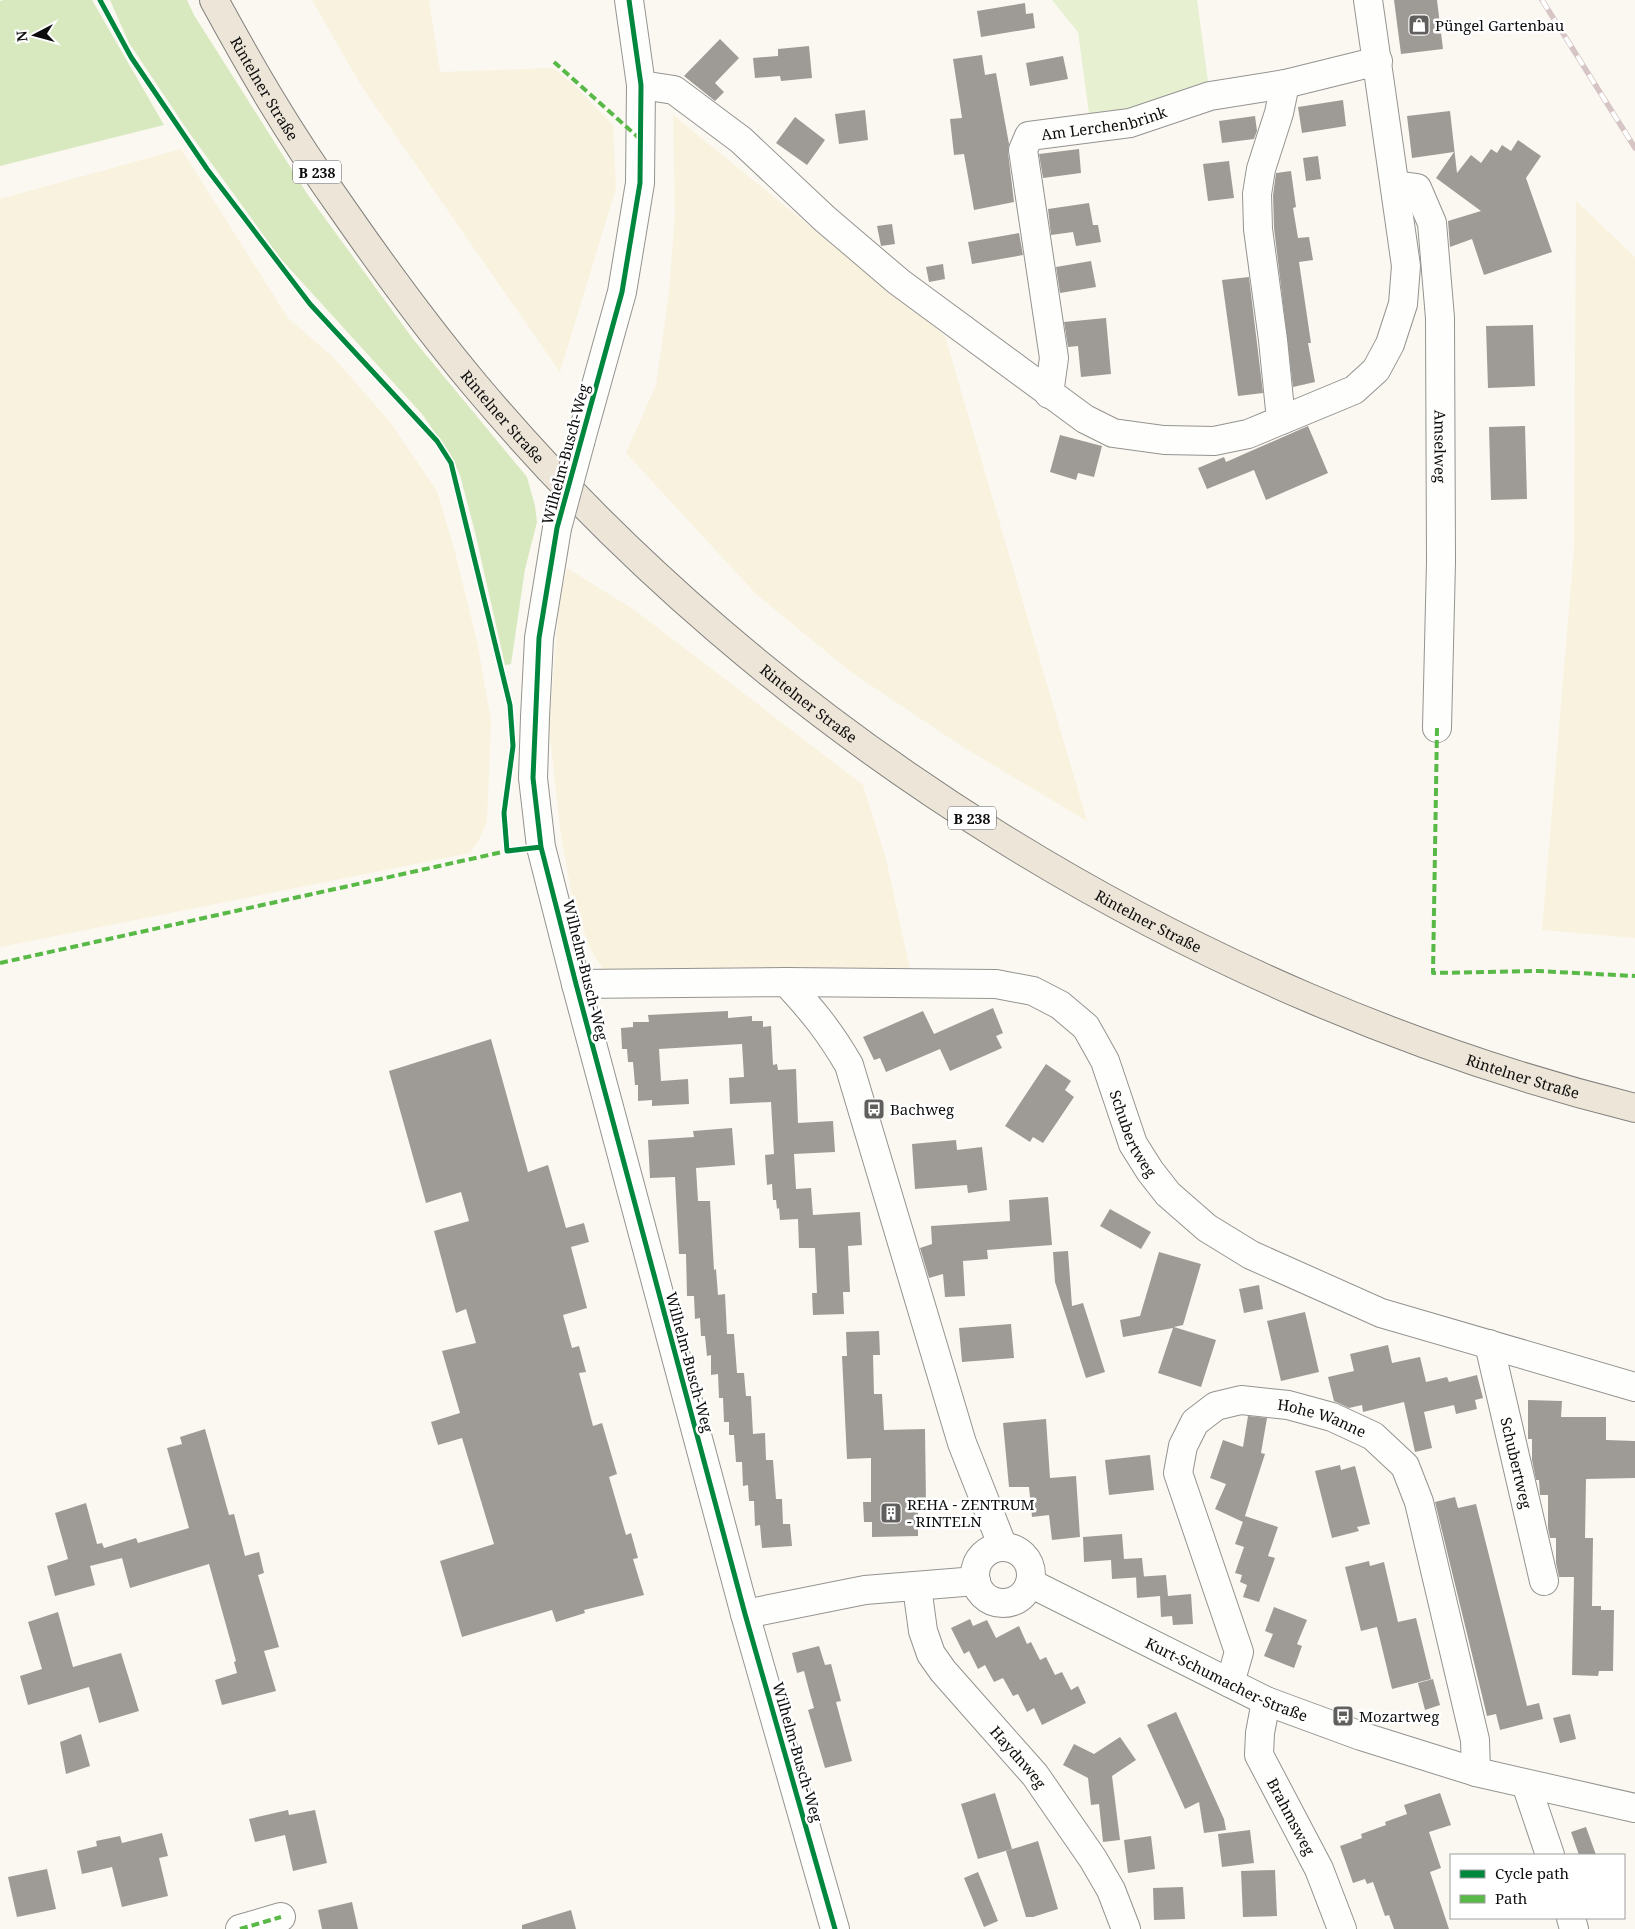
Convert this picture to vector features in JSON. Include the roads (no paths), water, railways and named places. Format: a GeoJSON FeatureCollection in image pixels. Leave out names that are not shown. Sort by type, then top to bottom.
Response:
{"type":"FeatureCollection","features":[{"type":"Feature","properties":{"kind":"main road","name":"Rintelner Straße"},"geometry":{"type":"LineString","coordinates":[[214,0],[270,100],[322,180],[378,261],[474,384],[514,430],[625,545],[712,624],[784,685],[838,727],[1005,840],[1100,895],[1199,946],[1279,984],[1382,1028],[1496,1067],[1635,1108]]}},
{"type":"Feature","properties":{"kind":"street","name":"Wilhelm-Busch-Weg"},"geometry":{"type":"LineString","coordinates":[[629,0],[641,85],[640,184],[622,292],[557,528],[539,638],[533,778],[541,847],[576,984],[745,1614],[835,1929]]}},
{"type":"Feature","properties":{"kind":"street"},"geometry":{"type":"LineString","coordinates":[[641,85],[674,90],[741,140],[825,220],[899,282],[1085,419],[1113,433],[1164,440],[1214,441],[1248,434],[1354,390],[1376,370],[1390,344],[1403,304],[1406,266],[1368,0]]}},
{"type":"Feature","properties":{"kind":"street","name":"Am Lerchenbrink"},"geometry":{"type":"LineString","coordinates":[[1049,394],[1054,358],[1023,150],[1029,136],[1130,123],[1210,96],[1285,84],[1378,60]]}},
{"type":"Feature","properties":{"kind":"street"},"geometry":{"type":"LineString","coordinates":[[1281,420],[1273,340],[1258,229],[1258,194],[1261,168],[1279,113],[1285,84]]}},
{"type":"Feature","properties":{"kind":"street","name":"Amselweg"},"geometry":{"type":"LineString","coordinates":[[1395,185],[1417,188],[1432,223],[1440,318],[1441,562],[1437,728]]}},
{"type":"Feature","properties":{"kind":"street"},"geometry":{"type":"LineString","coordinates":[[576,984],[786,982],[810,1008],[833,1038],[849,1065],[962,1443],[1003,1547]]}},
{"type":"Feature","properties":{"kind":"street","name":"Schubertweg"},"geometry":{"type":"LineString","coordinates":[[786,982],[996,984],[1033,991],[1060,1005],[1086,1027],[1105,1061],[1133,1144],[1150,1171],[1168,1194],[1207,1228],[1251,1255],[1381,1313],[1635,1387]]}},
{"type":"Feature","properties":{"kind":"street","name":"Schubertweg"},"geometry":{"type":"LineString","coordinates":[[1489,1344],[1544,1581]]}},
{"type":"Feature","properties":{"kind":"street","name":"Hohe Wanne"},"geometry":{"type":"LineString","coordinates":[[1230,1683],[1239,1652],[1178,1473],[1183,1446],[1195,1422],[1216,1406],[1241,1400],[1288,1405],[1332,1417],[1373,1436],[1404,1466],[1419,1502],[1475,1740],[1476,1772]]}},
{"type":"Feature","properties":{"kind":"street"},"geometry":{"type":"LineString","coordinates":[[1003,1547],[1013,1549],[1027,1561],[1030,1570],[1030,1583],[1022,1596],[1011,1602],[997,1603],[986,1597],[979,1590],[976,1581],[977,1566],[983,1556],[994,1549],[1003,1547]]}},
{"type":"Feature","properties":{"kind":"street"},"geometry":{"type":"LineString","coordinates":[[745,1614],[865,1590],[976,1581]]}},
{"type":"Feature","properties":{"kind":"street","name":"Kurt-Schumacher-Straße"},"geometry":{"type":"LineString","coordinates":[[1030,1583],[1266,1701],[1361,1736],[1476,1772],[1635,1808]]}},
{"type":"Feature","properties":{"kind":"street","name":"Haydnweg"},"geometry":{"type":"LineString","coordinates":[[917,1587],[923,1631],[931,1654],[943,1671],[1035,1775],[1093,1859],[1111,1890],[1126,1929]]}},
{"type":"Feature","properties":{"kind":"street","name":"Brahmsweg"},"geometry":{"type":"LineString","coordinates":[[1266,1701],[1260,1733],[1259,1755],[1320,1869],[1342,1929]]}},
{"type":"Feature","properties":{"kind":"street"},"geometry":{"type":"LineString","coordinates":[[1526,1784],[1550,1854]]}},
{"type":"Feature","properties":{"kind":"street"},"geometry":{"type":"LineString","coordinates":[[240,1929],[281,1917]]}},
{"type":"Feature","properties":{"kind":"railway"},"geometry":{"type":"LineString","coordinates":[[1542,0],[1635,148]]}},
{"type":"Feature","properties":{"kind":"place","name":"Püngel Gartenbau"},"geometry":{"type":"Point","coordinates":[1419,25]}},
{"type":"Feature","properties":{"kind":"place","name":"Bachweg"},"geometry":{"type":"Point","coordinates":[874,1109]}},
{"type":"Feature","properties":{"kind":"place","name":"REHA - ZENTRUM - RINTELN"},"geometry":{"type":"Point","coordinates":[891,1513]}},
{"type":"Feature","properties":{"kind":"place","name":"Mozartweg"},"geometry":{"type":"Point","coordinates":[1343,1716]}}]}
